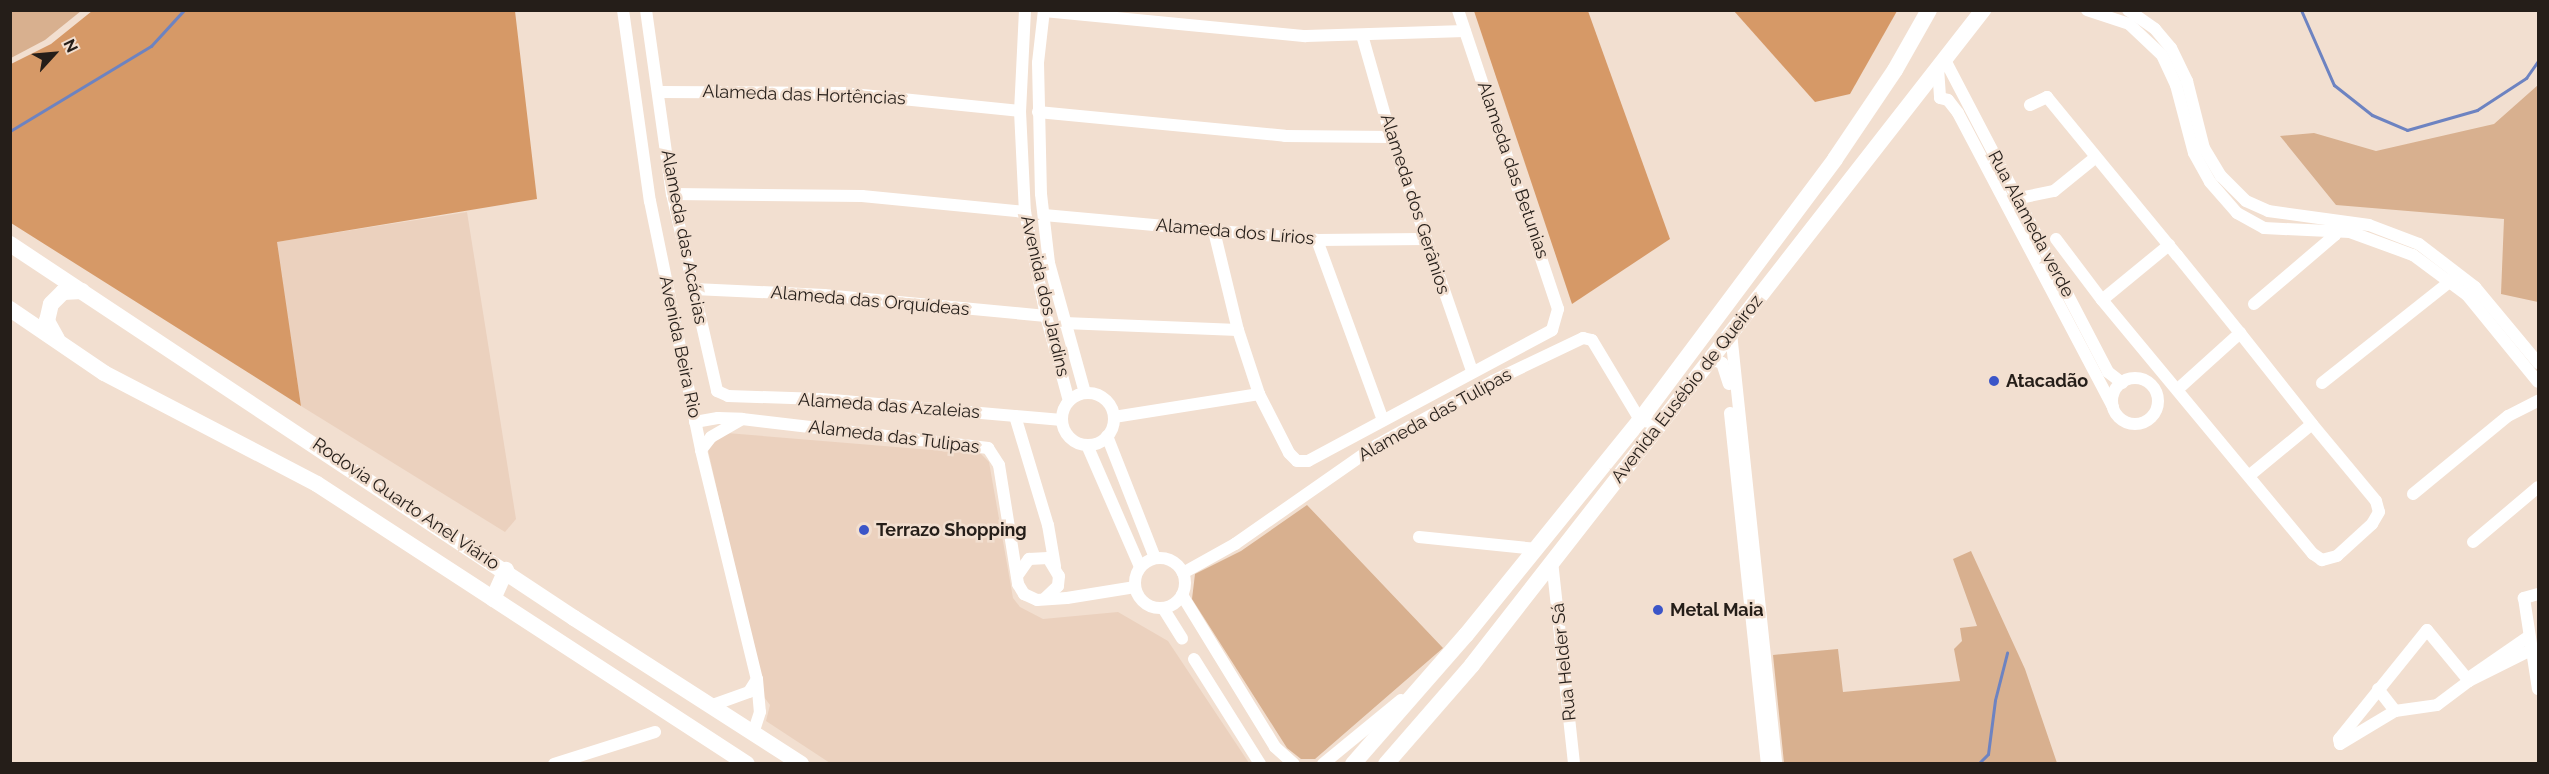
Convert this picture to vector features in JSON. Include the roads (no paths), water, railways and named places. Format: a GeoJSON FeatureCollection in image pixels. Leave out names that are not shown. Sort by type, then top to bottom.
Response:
{"type":"FeatureCollection","features":[{"type":"Feature","properties":{"kind":"highway","name":"Avenida Eusébio de Queiroz"},"geometry":{"type":"LineString","coordinates":[[1353,764],[1434,673],[1640,420],[1835,159],[1895,70],[1929,10]]}},
{"type":"Feature","properties":{"kind":"highway","name":"Avenida Eusébio de Queiroz"},"geometry":{"type":"LineString","coordinates":[[1386,764],[1472,665],[1983,10]]}},
{"type":"Feature","properties":{"kind":"highway","name":"Rodovia Quarto Anel Viário"},"geometry":{"type":"LineString","coordinates":[[10,244],[801,764]]}},
{"type":"Feature","properties":{"kind":"highway"},"geometry":{"type":"LineString","coordinates":[[58,340],[47,321],[51,304],[63,292],[82,291]]}},
{"type":"Feature","properties":{"kind":"highway","name":"Rodovia Quarto Anel Viário"},"geometry":{"type":"LineString","coordinates":[[10,309],[135,390],[317,484],[747,764]]}},
{"type":"Feature","properties":{"kind":"highway"},"geometry":{"type":"LineString","coordinates":[[493,599],[506,570]]}},
{"type":"Feature","properties":{"kind":"street","name":"Avenida Beira Rio"},"geometry":{"type":"LineString","coordinates":[[622,10],[650,201],[701,450],[757,679],[760,712],[753,734]]}},
{"type":"Feature","properties":{"kind":"street","name":"Alameda das Acácias"},"geometry":{"type":"LineString","coordinates":[[646,10],[672,194],[717,391]]}},
{"type":"Feature","properties":{"kind":"street","name":"Avenida dos Jardins"},"geometry":{"type":"LineString","coordinates":[[1025,10],[1020,111],[1025,212],[1046,316],[1069,401]]}},
{"type":"Feature","properties":{"kind":"street","name":"Alameda das Betunias"},"geometry":{"type":"LineString","coordinates":[[1458,10],[1558,309],[1552,330],[1472,370]]}},
{"type":"Feature","properties":{"kind":"street"},"geometry":{"type":"LineString","coordinates":[[2087,10],[2129,24],[2162,55],[2176,85],[2194,153],[2220,196],[2237,213],[2264,228],[2283,229],[2340,224]]}},
{"type":"Feature","properties":{"kind":"street"},"geometry":{"type":"LineString","coordinates":[[2128,10],[2155,29],[2178,58],[2204,148],[2230,186],[2246,201],[2268,212],[2340,224],[2398,247],[2456,277],[2490,302],[2538,363]]}},
{"type":"Feature","properties":{"kind":"street","name":"Avenida dos Jardins"},"geometry":{"type":"LineString","coordinates":[[1044,11],[1038,63],[1038,112],[1049,263],[1085,393]]}},
{"type":"Feature","properties":{"kind":"street"},"geometry":{"type":"LineString","coordinates":[[1044,11],[1306,36],[1465,32]]}},
{"type":"Feature","properties":{"kind":"street","name":"Alameda dos Gerânios"},"geometry":{"type":"LineString","coordinates":[[1362,35],[1391,137],[1472,370]]}},
{"type":"Feature","properties":{"kind":"street"},"geometry":{"type":"LineString","coordinates":[[1023,63],[1038,63]]}},
{"type":"Feature","properties":{"kind":"street","name":"Rua Alameda verde"},"geometry":{"type":"LineString","coordinates":[[1942,64],[1940,98],[1948,100],[1958,113],[2113,407]]}},
{"type":"Feature","properties":{"kind":"street","name":"Rua Alameda verde"},"geometry":{"type":"LineString","coordinates":[[1942,64],[2017,197],[2108,372],[2122,382]]}},
{"type":"Feature","properties":{"kind":"street","name":"Alameda das Hortências"},"geometry":{"type":"LineString","coordinates":[[659,92],[843,93],[1020,111]]}},
{"type":"Feature","properties":{"kind":"street"},"geometry":{"type":"LineString","coordinates":[[2030,105],[2047,97],[2169,245],[2378,505],[2379,512],[2372,524],[2343,552],[2331,559],[2318,558],[2103,300],[2056,239]]}},
{"type":"Feature","properties":{"kind":"street"},"geometry":{"type":"LineString","coordinates":[[1038,112],[1285,136],[1391,137]]}},
{"type":"Feature","properties":{"kind":"street"},"geometry":{"type":"LineString","coordinates":[[2004,204],[2017,197],[2054,191],[2096,157]]}},
{"type":"Feature","properties":{"kind":"street"},"geometry":{"type":"LineString","coordinates":[[1023,164],[1040,163]]}},
{"type":"Feature","properties":{"kind":"street"},"geometry":{"type":"LineString","coordinates":[[2220,196],[2230,186]]}},
{"type":"Feature","properties":{"kind":"street"},"geometry":{"type":"LineString","coordinates":[[672,194],[862,196],[1025,212]]}},
{"type":"Feature","properties":{"kind":"street"},"geometry":{"type":"LineString","coordinates":[[2237,213],[2246,201]]}},
{"type":"Feature","properties":{"kind":"street"},"geometry":{"type":"LineString","coordinates":[[2264,228],[2268,212]]}},
{"type":"Feature","properties":{"kind":"street"},"geometry":{"type":"LineString","coordinates":[[2283,214],[2283,229]]}},
{"type":"Feature","properties":{"kind":"street","name":"Alameda dos Lírios"},"geometry":{"type":"LineString","coordinates":[[1044,215],[1317,240],[1425,239]]}},
{"type":"Feature","properties":{"kind":"street"},"geometry":{"type":"LineString","coordinates":[[2254,304],[2340,224]]}},
{"type":"Feature","properties":{"kind":"street"},"geometry":{"type":"LineString","coordinates":[[1214,231],[1238,330],[1259,394],[1289,453],[1302,462],[1472,370]]}},
{"type":"Feature","properties":{"kind":"street"},"geometry":{"type":"LineString","coordinates":[[1317,240],[1383,420]]}},
{"type":"Feature","properties":{"kind":"street"},"geometry":{"type":"LineString","coordinates":[[2103,300],[2169,245]]}},
{"type":"Feature","properties":{"kind":"street"},"geometry":{"type":"LineString","coordinates":[[1035,264],[1049,263]]}},
{"type":"Feature","properties":{"kind":"street"},"geometry":{"type":"LineString","coordinates":[[2456,277],[2538,382]]}},
{"type":"Feature","properties":{"kind":"street"},"geometry":{"type":"LineString","coordinates":[[2322,383],[2456,277]]}},
{"type":"Feature","properties":{"kind":"street","name":"Alameda das Orquídeas"},"geometry":{"type":"LineString","coordinates":[[694,289],[824,295],[1046,316]]}},
{"type":"Feature","properties":{"kind":"street"},"geometry":{"type":"LineString","coordinates":[[1064,323],[1238,330]]}},
{"type":"Feature","properties":{"kind":"street"},"geometry":{"type":"LineString","coordinates":[[1731,333],[1736,435]]}},
{"type":"Feature","properties":{"kind":"street"},"geometry":{"type":"LineString","coordinates":[[2178,389],[2240,333]]}},
{"type":"Feature","properties":{"kind":"street","name":"Alameda das Tulipas"},"geometry":{"type":"LineString","coordinates":[[1183,573],[1235,544],[1377,445],[1493,381],[1583,338],[1592,340],[1640,420]]}},
{"type":"Feature","properties":{"kind":"street"},"geometry":{"type":"LineString","coordinates":[[1710,359],[1718,360],[1726,372],[1736,435],[1769,739],[1776,764]]}},
{"type":"Feature","properties":{"kind":"street"},"geometry":{"type":"LineString","coordinates":[[2136,378],[2150,384],[2158,396],[2156,411],[2146,422],[2131,424],[2119,418],[2113,407],[2116,389],[2122,382],[2136,378]]}},
{"type":"Feature","properties":{"kind":"street","name":"Alameda das Azaleias"},"geometry":{"type":"LineString","coordinates":[[717,391],[728,396],[821,399],[1062,420]]}},
{"type":"Feature","properties":{"kind":"street"},"geometry":{"type":"LineString","coordinates":[[1107,436],[1088,445],[1073,440],[1062,420],[1069,401],[1085,393],[1107,402],[1114,417],[1107,436],[1155,558]]}},
{"type":"Feature","properties":{"kind":"street"},"geometry":{"type":"LineString","coordinates":[[1114,417],[1259,394]]}},
{"type":"Feature","properties":{"kind":"street"},"geometry":{"type":"LineString","coordinates":[[2413,494],[2508,416],[2538,401]]}},
{"type":"Feature","properties":{"kind":"street"},"geometry":{"type":"LineString","coordinates":[[1015,416],[1048,525],[1059,582]]}},
{"type":"Feature","properties":{"kind":"street"},"geometry":{"type":"LineString","coordinates":[[1640,420],[1653,423],[1665,417]]}},
{"type":"Feature","properties":{"kind":"street","name":"Alameda das Tulipas"},"geometry":{"type":"LineString","coordinates":[[695,422],[718,418],[742,419],[988,447],[999,465],[1017,577]]}},
{"type":"Feature","properties":{"kind":"street"},"geometry":{"type":"LineString","coordinates":[[701,450],[718,432],[742,419]]}},
{"type":"Feature","properties":{"kind":"street"},"geometry":{"type":"LineString","coordinates":[[2250,475],[2312,424]]}},
{"type":"Feature","properties":{"kind":"street"},"geometry":{"type":"LineString","coordinates":[[1088,445],[1140,567],[1135,587],[1142,600],[1163,608],[1182,639]]}},
{"type":"Feature","properties":{"kind":"street"},"geometry":{"type":"LineString","coordinates":[[1105,481],[1123,473]]}},
{"type":"Feature","properties":{"kind":"street"},"geometry":{"type":"LineString","coordinates":[[2473,542],[2538,487]]}},
{"type":"Feature","properties":{"kind":"street"},"geometry":{"type":"LineString","coordinates":[[1117,510],[1134,503]]}},
{"type":"Feature","properties":{"kind":"street"},"geometry":{"type":"LineString","coordinates":[[1419,537],[1537,549]]}},
{"type":"Feature","properties":{"kind":"street"},"geometry":{"type":"LineString","coordinates":[[1011,538],[1029,558]]}},
{"type":"Feature","properties":{"kind":"street"},"geometry":{"type":"LineString","coordinates":[[1055,566],[1048,558],[1029,558],[1018,569],[1017,577],[1024,594],[1045,598],[1135,587]]}},
{"type":"Feature","properties":{"kind":"street"},"geometry":{"type":"LineString","coordinates":[[1140,567],[1155,558],[1168,559],[1183,573],[1182,595],[1266,734],[1294,764]]}},
{"type":"Feature","properties":{"kind":"street","name":"Rua Helder Sá"},"geometry":{"type":"LineString","coordinates":[[1552,561],[1575,764]]}},
{"type":"Feature","properties":{"kind":"street"},"geometry":{"type":"LineString","coordinates":[[1059,582],[1084,594]]}},
{"type":"Feature","properties":{"kind":"street"},"geometry":{"type":"LineString","coordinates":[[1045,598],[1059,582]]}},
{"type":"Feature","properties":{"kind":"street"},"geometry":{"type":"LineString","coordinates":[[2538,594],[2524,598],[2528,637],[2538,690]]}},
{"type":"Feature","properties":{"kind":"street"},"geometry":{"type":"LineString","coordinates":[[1163,608],[1182,595]]}},
{"type":"Feature","properties":{"kind":"street"},"geometry":{"type":"LineString","coordinates":[[2469,681],[2427,630],[2339,739],[2340,744],[2394,711],[2437,705],[2469,681],[2530,650]]}},
{"type":"Feature","properties":{"kind":"street"},"geometry":{"type":"LineString","coordinates":[[2469,681],[2472,674],[2528,637]]}},
{"type":"Feature","properties":{"kind":"street"},"geometry":{"type":"LineString","coordinates":[[1194,659],[1260,764]]}},
{"type":"Feature","properties":{"kind":"street"},"geometry":{"type":"LineString","coordinates":[[1323,764],[1434,673]]}},
{"type":"Feature","properties":{"kind":"street"},"geometry":{"type":"LineString","coordinates":[[710,706],[749,692],[757,679]]}},
{"type":"Feature","properties":{"kind":"street"},"geometry":{"type":"LineString","coordinates":[[2378,689],[2394,711]]}},
{"type":"Feature","properties":{"kind":"street"},"geometry":{"type":"LineString","coordinates":[[554,764],[579,760],[655,732]]}},
{"type":"Feature","properties":{"kind":"street"},"geometry":{"type":"LineString","coordinates":[[1767,764],[1769,739]]}},
{"type":"Feature","properties":{"kind":"waterway"},"geometry":{"type":"LineString","coordinates":[[10,131],[151,46],[184,10]]}},
{"type":"Feature","properties":{"kind":"waterway"},"geometry":{"type":"LineString","coordinates":[[2301,10],[2334,85],[2372,115],[2407,130],[2477,110],[2526,78],[2538,61]]}},
{"type":"Feature","properties":{"kind":"waterway"},"geometry":{"type":"LineString","coordinates":[[1978,764],[1988,754],[1995,700],[2007,653]]}},
{"type":"Feature","properties":{"kind":"place","name":"Atacadão"},"geometry":{"type":"Point","coordinates":[1994,381]}},
{"type":"Feature","properties":{"kind":"place","name":"Terrazo Shopping"},"geometry":{"type":"Point","coordinates":[864,530]}},
{"type":"Feature","properties":{"kind":"place","name":"Metal Maia"},"geometry":{"type":"Point","coordinates":[1658,610]}}]}
